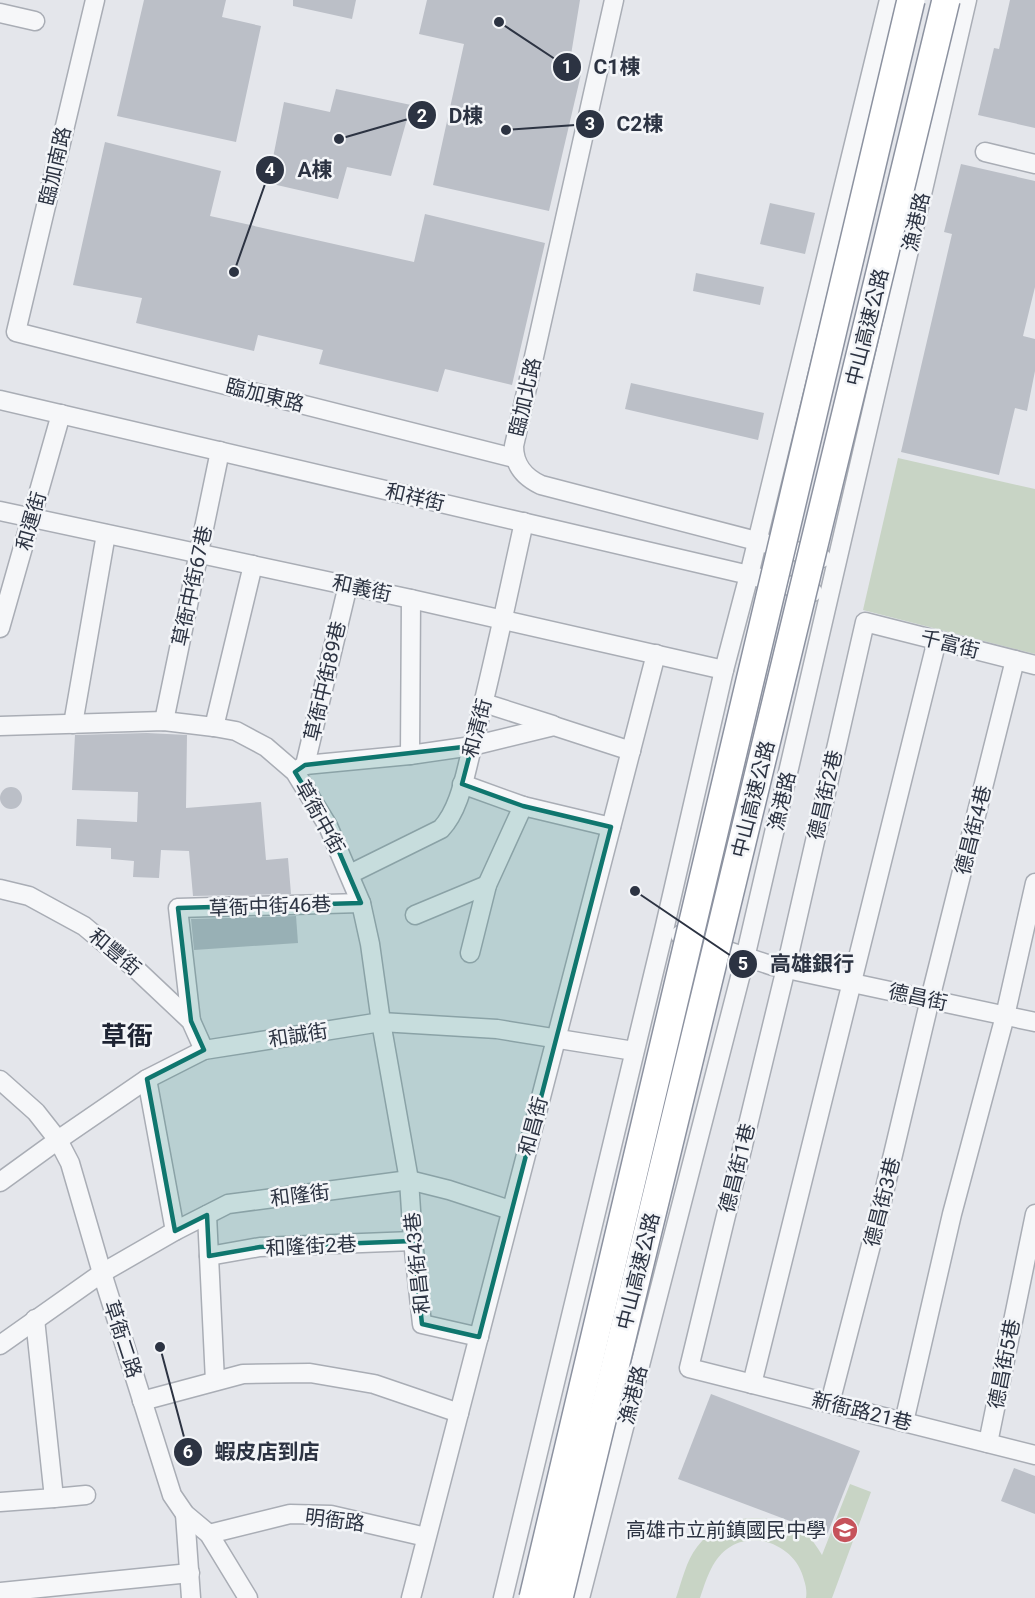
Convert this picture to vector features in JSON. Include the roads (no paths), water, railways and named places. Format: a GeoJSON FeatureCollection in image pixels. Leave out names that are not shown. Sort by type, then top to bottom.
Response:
{"type":"FeatureCollection","features":[{"type":"Feature","properties":{"kind":"highway","name":"中山高速公路"},"geometry":{"type":"LineString","coordinates":[[533,1598],[911,0]]}},
{"type":"Feature","properties":{"kind":"highway","name":"中山高速公路"},"geometry":{"type":"LineString","coordinates":[[560,1598],[946,0]]}},
{"type":"Feature","properties":{"kind":"street","name":"臨加南路"},"geometry":{"type":"LineString","coordinates":[[16,332],[95,0]]}},
{"type":"Feature","properties":{"kind":"street","name":"臨加北路"},"geometry":{"type":"LineString","coordinates":[[614,0],[514,446],[514,458],[529,480],[541,485],[837,562]]}},
{"type":"Feature","properties":{"kind":"street"},"geometry":{"type":"LineString","coordinates":[[503,1598],[664,930],[724,670],[889,0]]}},
{"type":"Feature","properties":{"kind":"street","name":"漁港路"},"geometry":{"type":"LineString","coordinates":[[580,1598],[745,958],[967,0]]}},
{"type":"Feature","properties":{"kind":"street"},"geometry":{"type":"LineString","coordinates":[[0,13],[35,21]]}},
{"type":"Feature","properties":{"kind":"street"},"geometry":{"type":"LineString","coordinates":[[985,152],[1035,164]]}},
{"type":"Feature","properties":{"kind":"street","name":"臨加東路"},"geometry":{"type":"LineString","coordinates":[[16,332],[514,458]]}},
{"type":"Feature","properties":{"kind":"street","name":"和祥街"},"geometry":{"type":"LineString","coordinates":[[0,400],[749,575],[830,596]]}},
{"type":"Feature","properties":{"kind":"street","name":"和運街"},"geometry":{"type":"LineString","coordinates":[[0,628],[61,414]]}},
{"type":"Feature","properties":{"kind":"street","name":"草衙中街67巷"},"geometry":{"type":"LineString","coordinates":[[164,721],[220,451]]}},
{"type":"Feature","properties":{"kind":"street","name":"和義街"},"geometry":{"type":"LineString","coordinates":[[0,511],[503,619],[724,670]]}},
{"type":"Feature","properties":{"kind":"street","name":"和清街"},"geometry":{"type":"LineString","coordinates":[[350,873],[441,829],[450,820],[484,704],[524,522]]}},
{"type":"Feature","properties":{"kind":"street"},"geometry":{"type":"LineString","coordinates":[[73,724],[106,534]]}},
{"type":"Feature","properties":{"kind":"street"},"geometry":{"type":"LineString","coordinates":[[214,727],[253,565]]}},
{"type":"Feature","properties":{"kind":"street","name":"草衙中街89巷"},"geometry":{"type":"LineString","coordinates":[[300,768],[348,585]]}},
{"type":"Feature","properties":{"kind":"street"},"geometry":{"type":"LineString","coordinates":[[410,754],[411,599]]}},
{"type":"Feature","properties":{"kind":"street","name":"千富街"},"geometry":{"type":"LineString","coordinates":[[865,622],[1035,665]]}},
{"type":"Feature","properties":{"kind":"street","name":"德昌街2巷"},"geometry":{"type":"LineString","coordinates":[[786,968],[865,622]]}},
{"type":"Feature","properties":{"kind":"street"},"geometry":{"type":"LineString","coordinates":[[752,1384],[937,640]]}},
{"type":"Feature","properties":{"kind":"street","name":"和昌街"},"geometry":{"type":"LineString","coordinates":[[411,1598],[656,654]]}},
{"type":"Feature","properties":{"kind":"street","name":"德昌街4巷"},"geometry":{"type":"LineString","coordinates":[[930,999],[1015,660]]}},
{"type":"Feature","properties":{"kind":"street"},"geometry":{"type":"LineString","coordinates":[[484,704],[631,751]]}},
{"type":"Feature","properties":{"kind":"street","name":"草衙中街"},"geometry":{"type":"LineString","coordinates":[[0,726],[164,721],[214,727],[236,731],[300,768],[350,873],[361,903],[370,944],[381,1022]]}},
{"type":"Feature","properties":{"kind":"street"},"geometry":{"type":"LineString","coordinates":[[300,768],[472,746],[554,726]]}},
{"type":"Feature","properties":{"kind":"street"},"geometry":{"type":"LineString","coordinates":[[462,784],[523,806],[611,827]]}},
{"type":"Feature","properties":{"kind":"street"},"geometry":{"type":"LineString","coordinates":[[470,953],[487,885],[523,806]]}},
{"type":"Feature","properties":{"kind":"street"},"geometry":{"type":"LineString","coordinates":[[904,1422],[952,1214],[1005,1016],[1035,883]]}},
{"type":"Feature","properties":{"kind":"street"},"geometry":{"type":"LineString","coordinates":[[415,915],[487,885]]}},
{"type":"Feature","properties":{"kind":"street","name":"和豐街"},"geometry":{"type":"LineString","coordinates":[[0,889],[29,896],[84,926],[138,971],[191,1021],[204,1050]]}},
{"type":"Feature","properties":{"kind":"street","name":"草衙中街46巷"},"geometry":{"type":"LineString","coordinates":[[191,1021],[178,908],[361,903]]}},
{"type":"Feature","properties":{"kind":"street","name":"德昌街"},"geometry":{"type":"LineString","coordinates":[[664,930],[745,958],[1035,1022]]}},
{"type":"Feature","properties":{"kind":"street","name":"德昌街1巷"},"geometry":{"type":"LineString","coordinates":[[688,1368],[786,968]]}},
{"type":"Feature","properties":{"kind":"street","name":"德昌街3巷"},"geometry":{"type":"LineString","coordinates":[[830,1403],[876,1226],[930,999]]}},
{"type":"Feature","properties":{"kind":"street","name":"和誠街"},"geometry":{"type":"LineString","coordinates":[[0,1182],[147,1079],[204,1050],[381,1022],[497,1029],[634,1051]]}},
{"type":"Feature","properties":{"kind":"street","name":"和昌街43巷"},"geometry":{"type":"LineString","coordinates":[[381,1022],[409,1180],[422,1324],[479,1337]]}},
{"type":"Feature","properties":{"kind":"street"},"geometry":{"type":"LineString","coordinates":[[147,1079],[175,1231]]}},
{"type":"Feature","properties":{"kind":"street","name":"草衙二路"},"geometry":{"type":"LineString","coordinates":[[0,1080],[36,1112],[58,1140],[70,1163],[102,1274],[172,1495],[185,1514],[209,1534],[248,1598]]}},
{"type":"Feature","properties":{"kind":"street","name":"和隆街"},"geometry":{"type":"LineString","coordinates":[[3,1335],[35,1319],[102,1274],[175,1231],[228,1204],[409,1180],[449,1190],[510,1210]]}},
{"type":"Feature","properties":{"kind":"street","name":"德昌街5巷"},"geometry":{"type":"LineString","coordinates":[[988,1443],[1035,1214]]}},
{"type":"Feature","properties":{"kind":"street"},"geometry":{"type":"LineString","coordinates":[[207,1215],[215,1381]]}},
{"type":"Feature","properties":{"kind":"street","name":"和隆街2巷"},"geometry":{"type":"LineString","coordinates":[[209,1256],[260,1247],[413,1241]]}},
{"type":"Feature","properties":{"kind":"street"},"geometry":{"type":"LineString","coordinates":[[35,1319],[54,1498]]}},
{"type":"Feature","properties":{"kind":"street","name":"新衙路21巷"},"geometry":{"type":"LineString","coordinates":[[688,1368],[1035,1455]]}},
{"type":"Feature","properties":{"kind":"street"},"geometry":{"type":"LineString","coordinates":[[142,1401],[243,1374],[310,1373],[374,1384],[459,1413]]}},
{"type":"Feature","properties":{"kind":"street"},"geometry":{"type":"LineString","coordinates":[[0,1502],[86,1495]]}},
{"type":"Feature","properties":{"kind":"street"},"geometry":{"type":"LineString","coordinates":[[185,1514],[191,1598]]}},
{"type":"Feature","properties":{"kind":"street","name":"明衙路"},"geometry":{"type":"LineString","coordinates":[[209,1534],[290,1514],[331,1515],[426,1537]]}},
{"type":"Feature","properties":{"kind":"street"},"geometry":{"type":"LineString","coordinates":[[0,1592],[189,1573]]}},
{"type":"Feature","properties":{"kind":"place","name":"C1棟"},"geometry":{"type":"Point","coordinates":[499,22]}},
{"type":"Feature","properties":{"kind":"place","name":"C2棟"},"geometry":{"type":"Point","coordinates":[506,130]}},
{"type":"Feature","properties":{"kind":"place","name":"D棟"},"geometry":{"type":"Point","coordinates":[339,139]}},
{"type":"Feature","properties":{"kind":"place","name":"A棟"},"geometry":{"type":"Point","coordinates":[234,272]}},
{"type":"Feature","properties":{"kind":"place","name":"高雄銀行"},"geometry":{"type":"Point","coordinates":[635,891]}},
{"type":"Feature","properties":{"kind":"place","name":"蝦皮店到店"},"geometry":{"type":"Point","coordinates":[160,1347]}},
{"type":"Feature","properties":{"kind":"place","name":"高雄市立前鎮國民中學"},"geometry":{"type":"Point","coordinates":[845,1530]}},
{"type":"Feature","properties":{"kind":"district","name":"草衙"},"geometry":{"type":"Point","coordinates":[127,1036]}}]}
